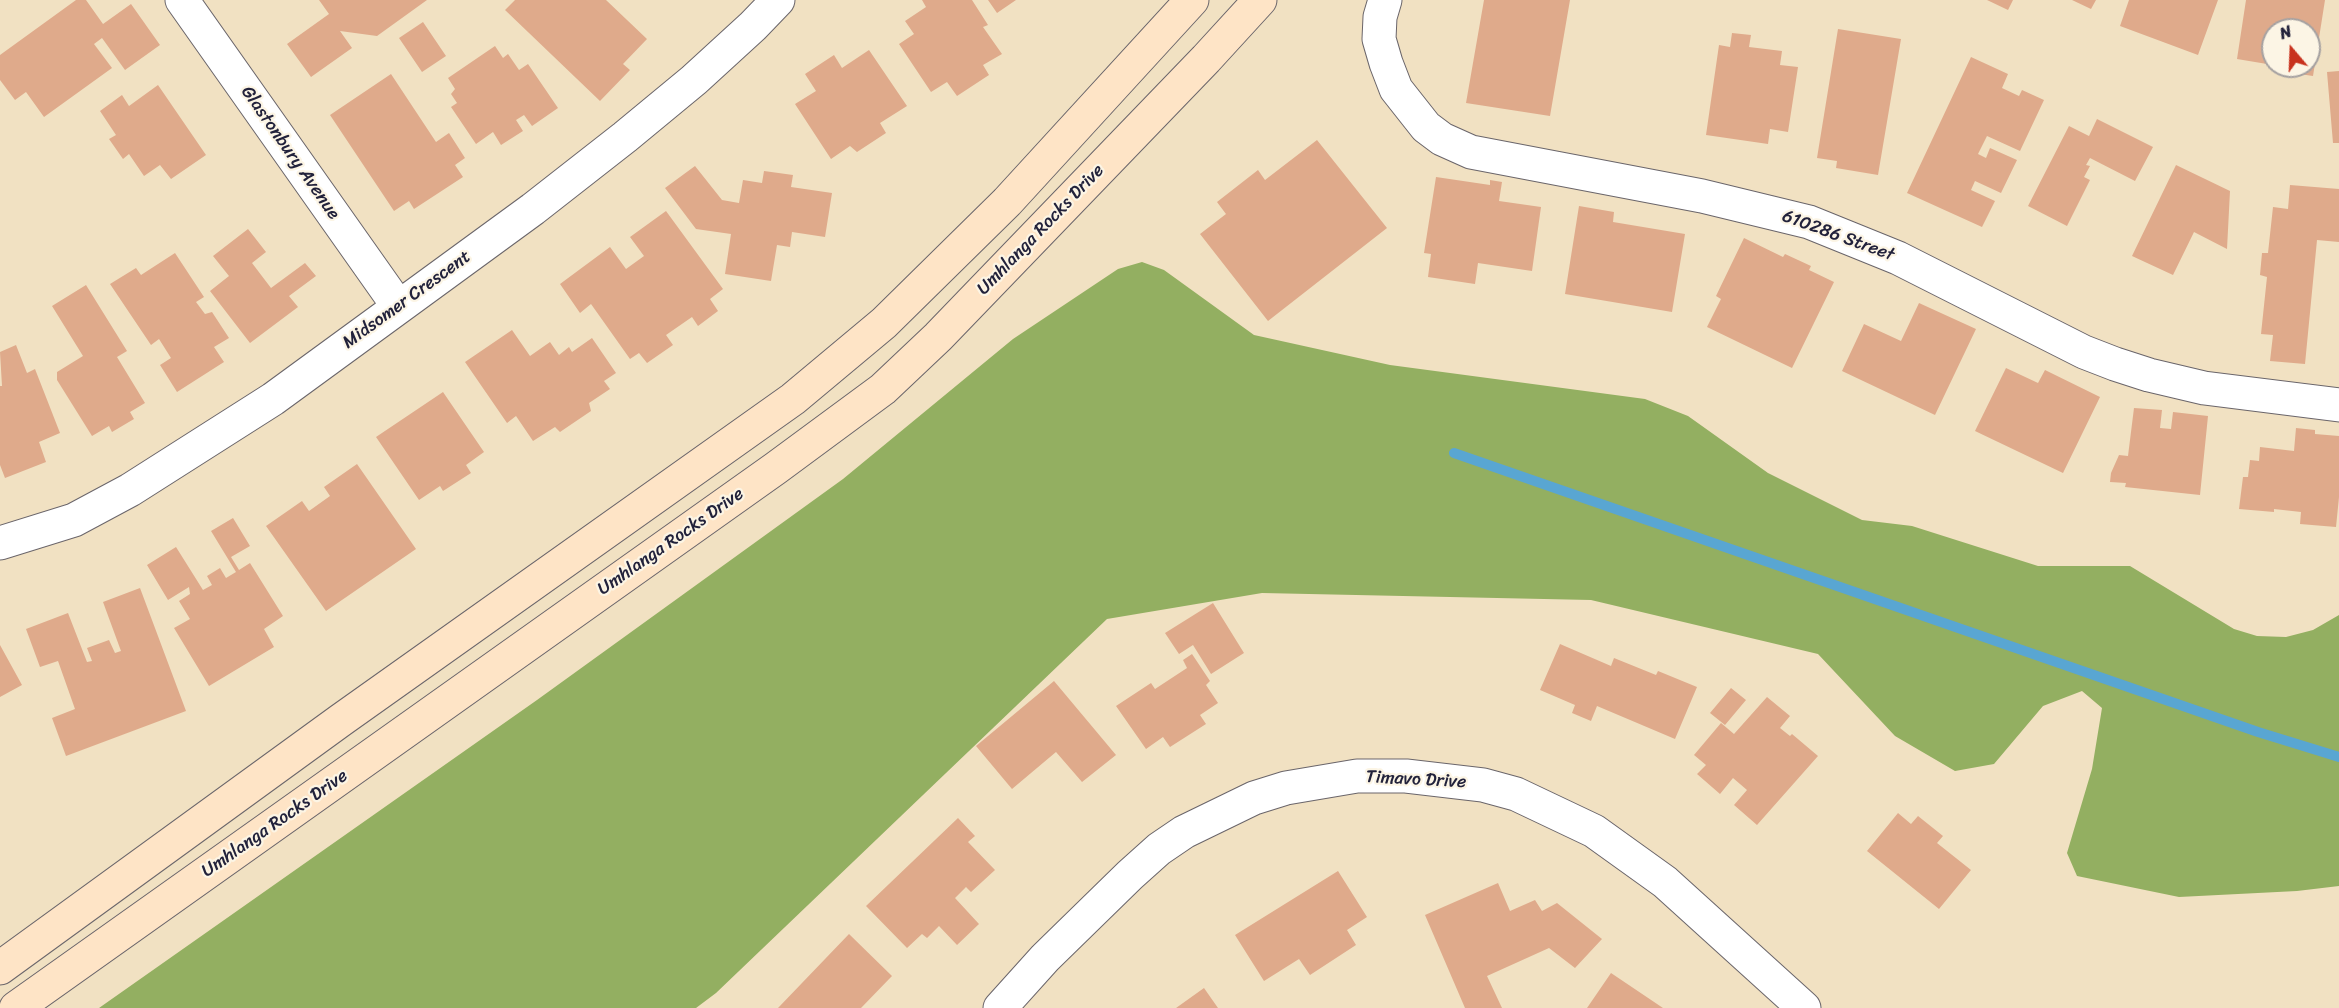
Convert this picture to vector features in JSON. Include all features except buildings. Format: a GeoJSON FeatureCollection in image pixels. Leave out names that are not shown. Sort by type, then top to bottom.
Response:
{"type":"FeatureCollection","features":[{"type":"Feature","properties":{"kind":"main road"},"geometry":{"type":"LineString","coordinates":[[0,968],[341,720],[793,399],[884,323],[1007,202],[1192,0]]}},
{"type":"Feature","properties":{"kind":"main road","name":"Umhlanga Rocks Drive"},"geometry":{"type":"LineString","coordinates":[[16,1008],[776,468],[883,389],[938,337],[1260,0]]}},
{"type":"Feature","properties":{"kind":"street","name":"Glastonbury Avenue"},"geometry":{"type":"LineString","coordinates":[[182,0],[398,306]]}},
{"type":"Feature","properties":{"kind":"street","name":"Midsomer Crescent"},"geometry":{"type":"LineString","coordinates":[[0,543],[74,520],[130,490],[273,399],[533,209],[626,137],[702,72],[778,0]]}},
{"type":"Feature","properties":{"kind":"street","name":"610286 Street"},"geometry":{"type":"LineString","coordinates":[[1385,0],[1380,17],[1379,39],[1396,89],[1426,127],[1442,139],[1472,152],[1702,196],[1809,222],[1898,258],[2084,352],[2115,364],[2204,388],[2339,405]]}},
{"type":"Feature","properties":{"kind":"street","name":"Timavo Drive"},"geometry":{"type":"LineString","coordinates":[[1000,1008],[1045,958],[1130,875],[1159,849],[1184,832],[1254,798],[1286,788],[1357,776],[1406,776],[1483,785],[1516,794],[1594,831],[1665,882],[1804,1008]]}},
{"type":"Feature","properties":{"kind":"green space"},"geometry":{"type":"Polygon","coordinates":[[[1142,262],[1164,270],[1254,335],[1390,365],[1645,399],[1688,416],[1768,473],[1862,520],[1912,526],[2038,566],[2130,566],[2234,629],[2257,636],[2286,637],[2313,630],[2339,615],[2339,886],[2297,891],[2179,897],[2077,876],[2067,853],[2092,769],[2102,708],[2082,691],[2043,706],[1994,764],[1955,771],[1895,736],[1818,654],[1591,600],[1262,593],[1107,619],[716,993],[696,1008],[99,1008],[537,700],[843,479],[1013,339],[1118,269],[1142,262]]]}},
{"type":"Feature","properties":{"kind":"waterway"},"geometry":{"type":"LineString","coordinates":[[1454,453],[2258,732],[2339,757]]}}]}
